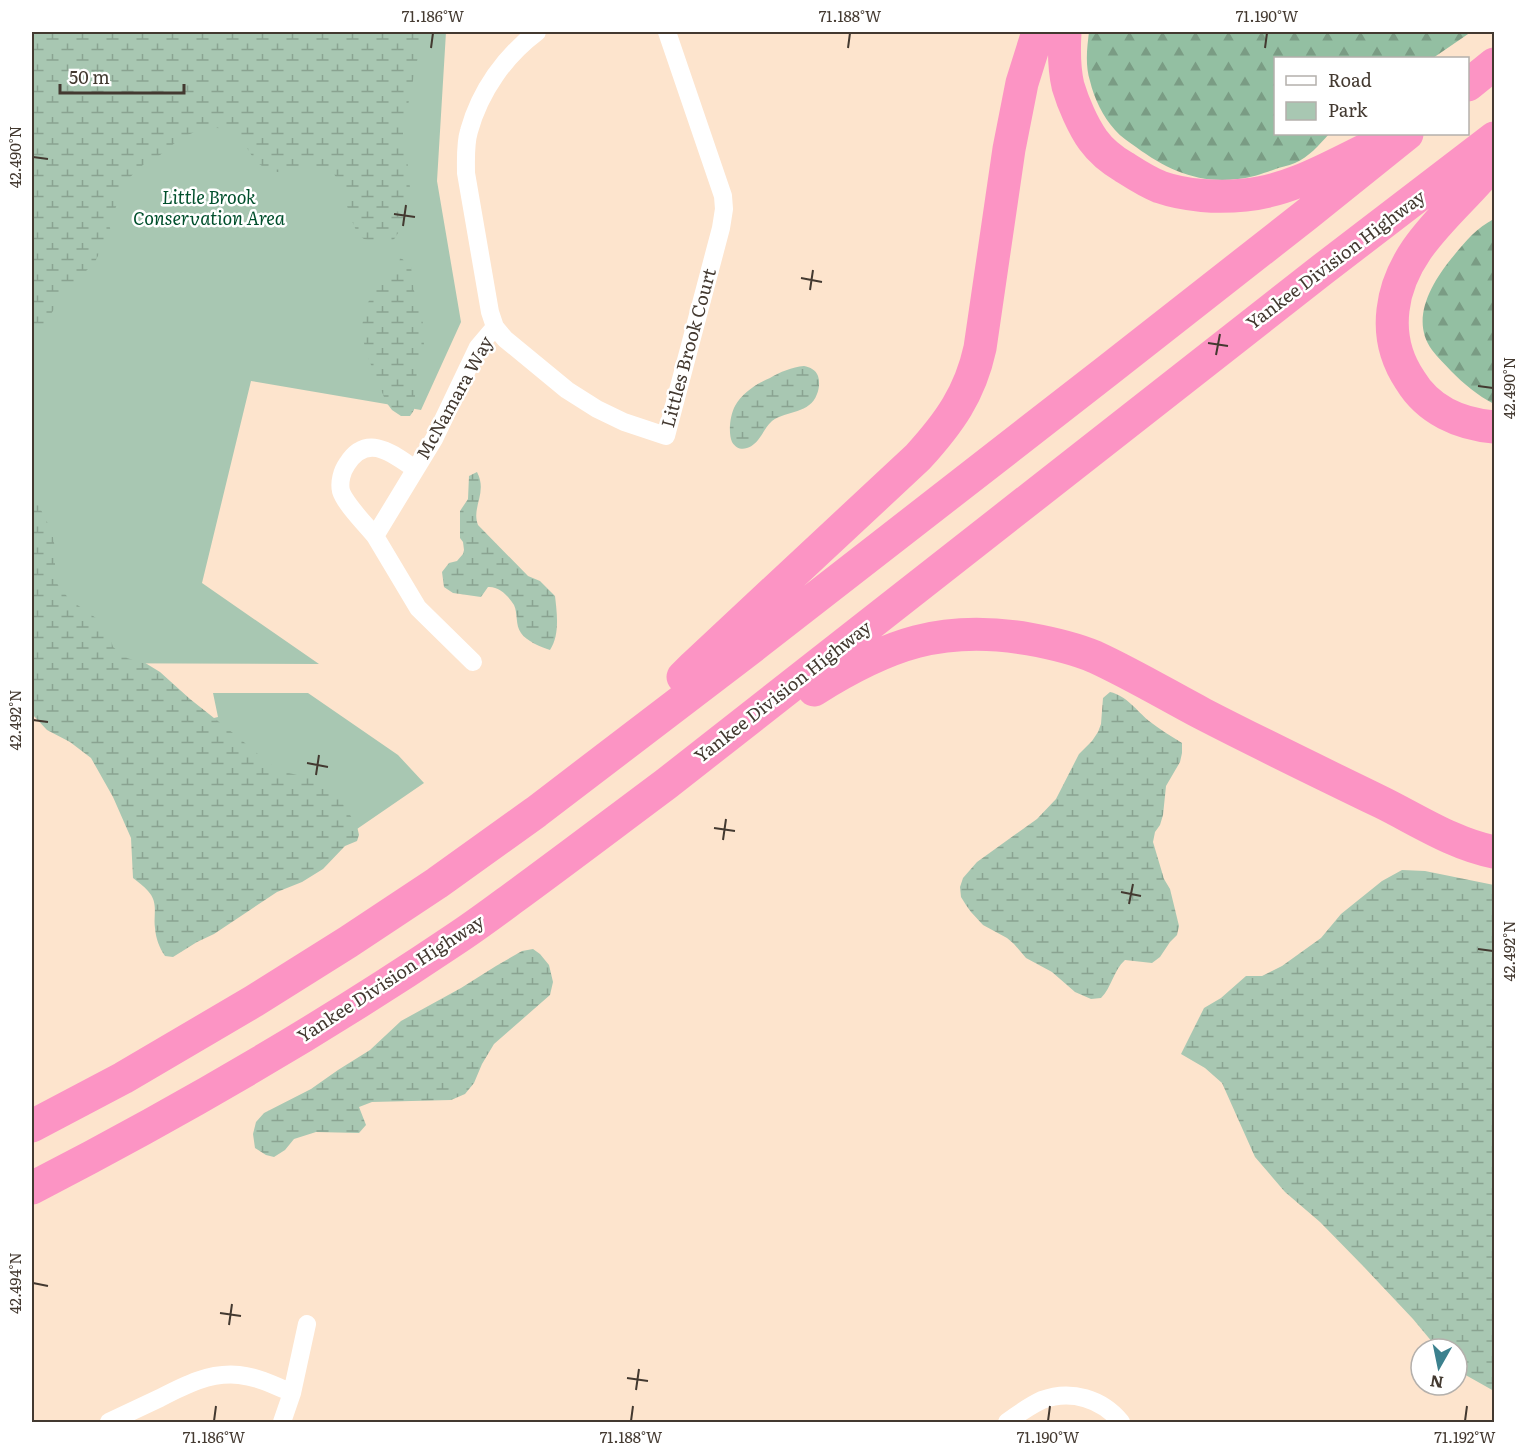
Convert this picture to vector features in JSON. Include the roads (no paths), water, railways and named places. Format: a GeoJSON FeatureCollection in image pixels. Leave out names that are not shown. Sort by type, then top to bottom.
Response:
{"type":"FeatureCollection","features":[{"type":"Feature","properties":{"kind":"highway"},"geometry":{"type":"LineString","coordinates":[[608,758],[694,666],[918,457],[944,428],[957,408],[974,374],[980,348],[1009,149],[1022,82],[1038,32]]}},
{"type":"Feature","properties":{"kind":"highway"},"geometry":{"type":"LineString","coordinates":[[1065,32],[1064,55],[1068,85],[1078,112],[1093,140],[1112,159],[1160,187],[1188,194],[1217,196],[1246,195],[1273,190],[1309,177],[1398,135]]}},
{"type":"Feature","properties":{"kind":"highway"},"geometry":{"type":"LineString","coordinates":[[1469,83],[1494,64]]}},
{"type":"Feature","properties":{"kind":"highway"},"geometry":{"type":"LineString","coordinates":[[32,1126],[123,1078],[254,1001],[446,877],[608,758],[1152,336],[1406,135]]}},
{"type":"Feature","properties":{"kind":"highway","name":"Yankee Division Highway"},"geometry":{"type":"LineString","coordinates":[[32,1188],[250,1068],[375,992],[456,939],[566,860],[1313,276],[1494,138]]}},
{"type":"Feature","properties":{"kind":"highway"},"geometry":{"type":"LineString","coordinates":[[1494,162],[1414,253],[1399,283],[1393,305],[1392,324],[1394,343],[1401,363],[1406,375],[1420,393],[1435,407],[1452,417],[1471,424],[1494,427]]}},
{"type":"Feature","properties":{"kind":"highway"},"geometry":{"type":"LineString","coordinates":[[666,784],[837,676],[882,653],[935,636],[991,635],[1046,642],[1093,657],[1444,835],[1494,852]]}},
{"type":"Feature","properties":{"kind":"street"},"geometry":{"type":"LineString","coordinates":[[495,327],[490,312],[466,173],[465,152],[468,132],[480,101],[504,63],[537,32]]}},
{"type":"Feature","properties":{"kind":"street","name":"Littles Brook Court"},"geometry":{"type":"LineString","coordinates":[[495,327],[505,339],[567,390],[597,409],[624,422],[666,436],[724,209],[723,196],[667,32]]}},
{"type":"Feature","properties":{"kind":"street","name":"McNamara Way"},"geometry":{"type":"LineString","coordinates":[[375,536],[434,439],[478,347],[495,327]]}},
{"type":"Feature","properties":{"kind":"street","name":"McNamara Way"},"geometry":{"type":"LineString","coordinates":[[415,469],[389,451],[375,447],[360,450],[345,467],[340,488],[344,499],[375,536],[418,608],[473,662]]}},
{"type":"Feature","properties":{"kind":"street"},"geometry":{"type":"LineString","coordinates":[[282,1422],[292,1393],[307,1324]]}},
{"type":"Feature","properties":{"kind":"street"},"geometry":{"type":"LineString","coordinates":[[110,1422],[186,1385],[216,1376],[237,1375],[257,1379],[292,1393]]}},
{"type":"Feature","properties":{"kind":"street"},"geometry":{"type":"LineString","coordinates":[[1006,1422],[1042,1400],[1069,1395],[1090,1399],[1102,1405],[1121,1422]]}},
{"type":"Feature","properties":{"kind":"park label","name":"Little Brook Conservation Area"},"geometry":{"type":"Point","coordinates":[209,208]}}]}
